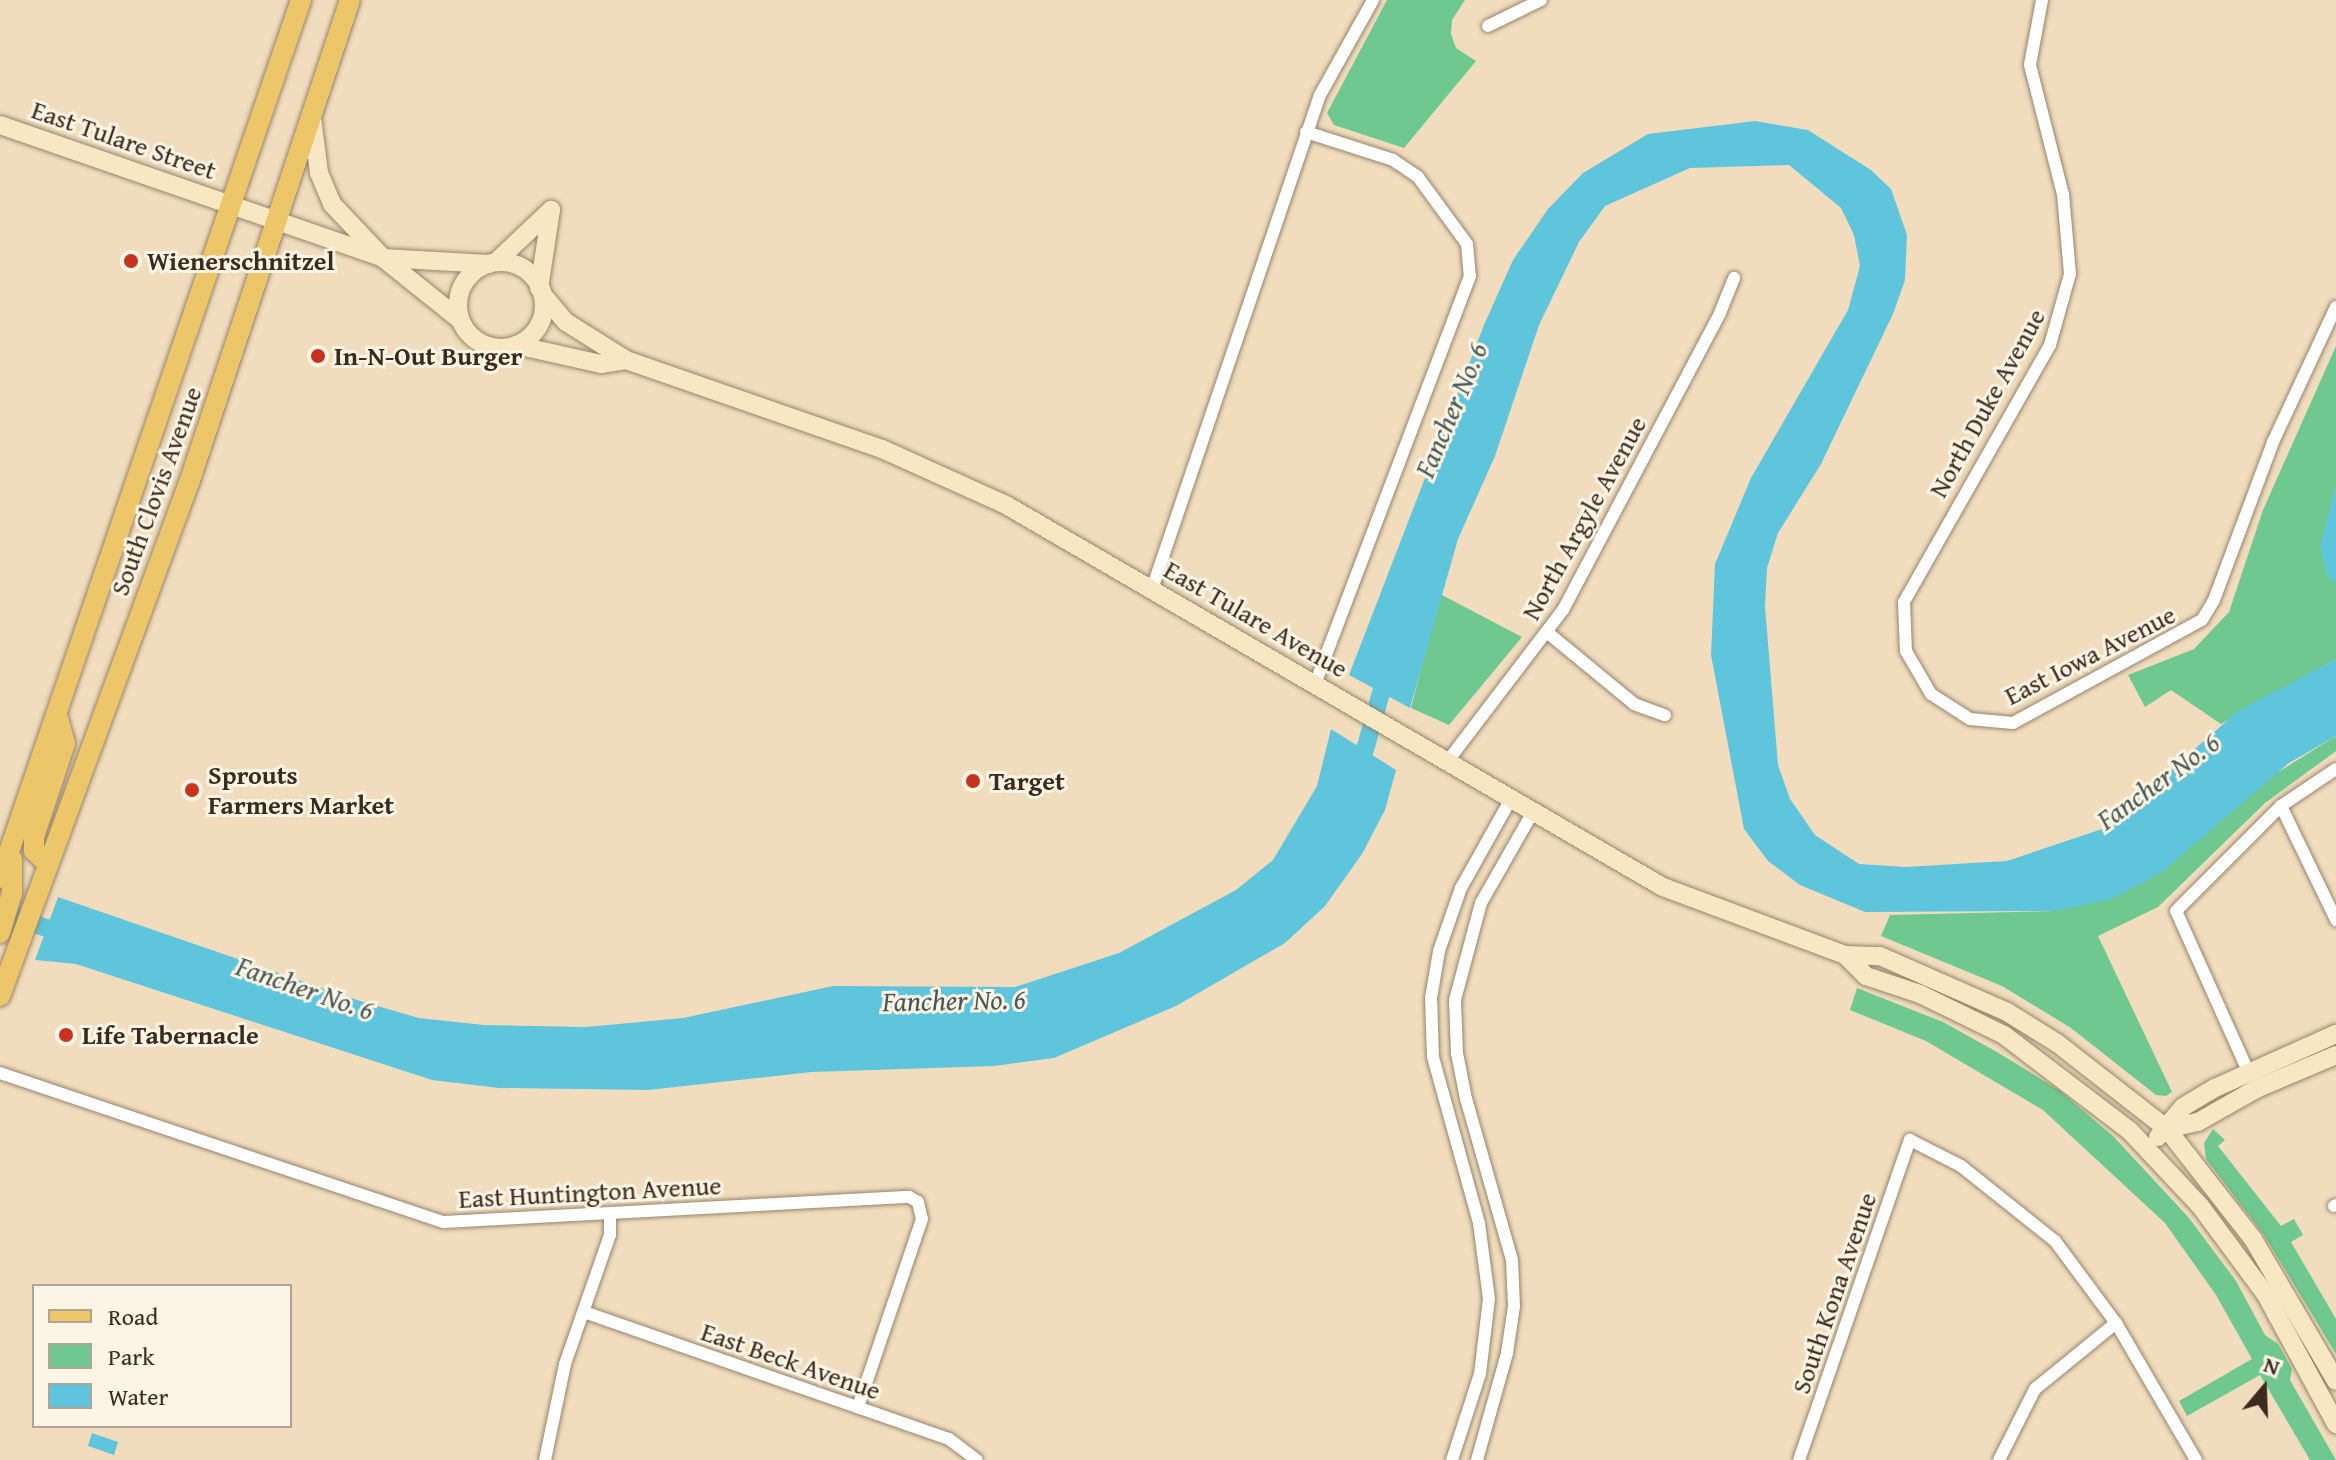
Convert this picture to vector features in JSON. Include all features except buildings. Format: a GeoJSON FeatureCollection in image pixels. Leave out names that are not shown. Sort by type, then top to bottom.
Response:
{"type":"FeatureCollection","features":[{"type":"Feature","properties":{"kind":"main road","name":"South Clovis Avenue"},"geometry":{"type":"LineString","coordinates":[[0,996],[7,933],[6,886],[12,843],[301,0]]}},
{"type":"Feature","properties":{"kind":"main road","name":"South Clovis Avenue"},"geometry":{"type":"LineString","coordinates":[[7,933],[33,901],[190,480],[350,0]]}},
{"type":"Feature","properties":{"kind":"main road"},"geometry":{"type":"LineString","coordinates":[[47,863],[34,851],[34,837],[65,743],[57,715]]}},
{"type":"Feature","properties":{"kind":"street"},"geometry":{"type":"LineString","coordinates":[[1152,589],[1306,132],[1334,66],[1373,0]]}},
{"type":"Feature","properties":{"kind":"street"},"geometry":{"type":"LineString","coordinates":[[1488,26],[1541,0]]}},
{"type":"Feature","properties":{"kind":"street","name":"North Duke Avenue"},"geometry":{"type":"LineString","coordinates":[[1918,676],[1906,651],[1904,602],[2050,345],[2068,286],[2070,237],[2063,194],[2030,65],[2042,0]]}},
{"type":"Feature","properties":{"kind":"street"},"geometry":{"type":"LineString","coordinates":[[312,118],[319,173],[328,196],[383,258]]}},
{"type":"Feature","properties":{"kind":"street","name":"East Tulare Street"},"geometry":{"type":"LineString","coordinates":[[0,125],[231,204]]}},
{"type":"Feature","properties":{"kind":"street"},"geometry":{"type":"LineString","coordinates":[[1306,132],[1393,160],[1418,177],[1467,244],[1470,276],[1315,684]]}},
{"type":"Feature","properties":{"kind":"street","name":"East Tulare Avenue"},"geometry":{"type":"LineString","coordinates":[[231,204],[383,258],[518,265],[566,322],[626,360],[817,424],[943,473],[1152,589],[1663,887],[1845,955],[1880,956],[2007,1012],[2057,1043],[2167,1129],[2253,1239],[2336,1381]]}},
{"type":"Feature","properties":{"kind":"street"},"geometry":{"type":"LineString","coordinates":[[458,318],[465,281],[492,263],[551,210],[540,322],[516,345]]}},
{"type":"Feature","properties":{"kind":"street","name":"East Tulare Avenue"},"geometry":{"type":"LineString","coordinates":[[383,258],[458,318],[483,343],[516,345],[601,364],[626,360]]}},
{"type":"Feature","properties":{"kind":"street","name":"North Argyle Avenue"},"geometry":{"type":"LineString","coordinates":[[1447,762],[1548,633],[1720,313],[1734,278]]}},
{"type":"Feature","properties":{"kind":"street","name":"East Iowa Avenue"},"geometry":{"type":"LineString","coordinates":[[1918,676],[1931,694],[1970,719],[2013,723],[2202,620],[2214,600],[2267,456],[2336,307]]}},
{"type":"Feature","properties":{"kind":"street"},"geometry":{"type":"LineString","coordinates":[[1548,633],[1634,704],[1665,715]]}},
{"type":"Feature","properties":{"kind":"street"},"geometry":{"type":"LineString","coordinates":[[2248,1071],[2176,911],[2281,806],[2336,769]]}},
{"type":"Feature","properties":{"kind":"street"},"geometry":{"type":"LineString","coordinates":[[1452,1460],[1480,1374],[1489,1299],[1479,1223],[1433,1057],[1431,998],[1439,951],[1461,888],[1511,799]]}},
{"type":"Feature","properties":{"kind":"street"},"geometry":{"type":"LineString","coordinates":[[2281,806],[2336,920]]}},
{"type":"Feature","properties":{"kind":"street"},"geometry":{"type":"LineString","coordinates":[[1477,1460],[1507,1353],[1514,1306],[1512,1260],[1466,1099],[1457,1053],[1455,1000],[1481,903],[1533,812]]}},
{"type":"Feature","properties":{"kind":"street","name":"East Tulare Avenue"},"geometry":{"type":"LineString","coordinates":[[1845,955],[1866,976],[1932,1000],[2004,1035],[2056,1070],[2147,1147],[2201,1207],[2266,1295],[2336,1424]]}},
{"type":"Feature","properties":{"kind":"street"},"geometry":{"type":"LineString","coordinates":[[2147,1147],[2167,1129],[2183,1107],[2248,1071],[2336,1034]]}},
{"type":"Feature","properties":{"kind":"street"},"geometry":{"type":"LineString","coordinates":[[2167,1129],[2198,1122],[2235,1099],[2336,1055]]}},
{"type":"Feature","properties":{"kind":"street","name":"East Huntington Avenue"},"geometry":{"type":"LineString","coordinates":[[0,1073],[424,1218],[464,1223],[895,1194],[918,1202],[922,1219],[858,1407]]}},
{"type":"Feature","properties":{"kind":"street","name":"South Kona Avenue"},"geometry":{"type":"LineString","coordinates":[[1799,1460],[1910,1140],[1961,1166],[2024,1213],[2080,1271],[2116,1323]]}},
{"type":"Feature","properties":{"kind":"street"},"geometry":{"type":"LineString","coordinates":[[545,1460],[563,1373],[610,1235],[610,1215]]}},
{"type":"Feature","properties":{"kind":"street","name":"East Beck Avenue"},"geometry":{"type":"LineString","coordinates":[[584,1312],[962,1444],[977,1460]]}},
{"type":"Feature","properties":{"kind":"street"},"geometry":{"type":"LineString","coordinates":[[1999,1460],[2035,1389],[2116,1323],[2196,1460]]}},
{"type":"Feature","properties":{"kind":"green space"},"geometry":{"type":"Polygon","coordinates":[[[1387,0],[1465,0],[1452,20],[1451,34],[1456,48],[1476,61],[1404,148],[1334,125],[1327,113],[1387,0]]]}},
{"type":"Feature","properties":{"kind":"green space"},"geometry":{"type":"Polygon","coordinates":[[[2336,346],[2336,659],[2221,724],[2171,690],[2145,707],[2128,675],[2194,649],[2229,612],[2263,510],[2336,346]]]}},
{"type":"Feature","properties":{"kind":"green space"},"geometry":{"type":"Polygon","coordinates":[[[1440,594],[1522,637],[1449,725],[1411,708],[1440,594]]]}},
{"type":"Feature","properties":{"kind":"green space"},"geometry":{"type":"Polygon","coordinates":[[[2336,736],[2336,751],[2265,803],[2158,907],[2098,936],[2172,1092],[2166,1096],[2156,1095],[2071,1028],[2002,986],[1881,936],[1890,915],[2055,911],[2336,736]]]}},
{"type":"Feature","properties":{"kind":"green space"},"geometry":{"type":"Polygon","coordinates":[[[1857,988],[1943,1022],[1997,1052],[2059,1090],[2114,1137],[2189,1218],[2236,1281],[2265,1335],[2278,1344],[2292,1369],[2290,1380],[2336,1460],[2310,1460],[2260,1375],[2187,1416],[2179,1401],[2252,1359],[2216,1295],[2165,1223],[2043,1110],[1926,1041],[1850,1010],[1857,988]]]}},
{"type":"Feature","properties":{"kind":"green space"},"geometry":{"type":"Polygon","coordinates":[[[2213,1129],[2225,1140],[2218,1146],[2281,1226],[2294,1219],[2303,1235],[2291,1242],[2336,1319],[2336,1354],[2264,1235],[2206,1159],[2204,1143],[2213,1129]]]}},
{"type":"Feature","properties":{"kind":"water"},"geometry":{"type":"Polygon","coordinates":[[[1755,121],[1808,130],[1871,170],[1891,189],[1907,235],[1905,280],[1893,314],[1821,464],[1778,533],[1767,568],[1765,606],[1778,765],[1790,799],[1815,835],[1859,864],[1905,867],[2007,861],[2105,828],[2238,711],[2336,659],[2336,736],[2289,763],[2162,872],[2114,898],[2055,911],[1865,912],[1800,885],[1768,861],[1744,829],[1711,655],[1715,564],[1751,478],[1848,310],[1860,266],[1854,235],[1841,208],[1789,165],[1690,168],[1605,206],[1579,242],[1539,325],[1495,456],[1458,539],[1410,708],[1349,675],[1484,325],[1513,260],[1548,209],[1583,173],[1648,134],[1755,121]]]}},
{"type":"Feature","properties":{"kind":"water"},"geometry":{"type":"Polygon","coordinates":[[[2336,485],[2336,583],[2328,577],[2320,546],[2336,485]]]}},
{"type":"Feature","properties":{"kind":"water"},"geometry":{"type":"Polygon","coordinates":[[[1331,729],[1396,770],[1385,810],[1362,854],[1325,906],[1285,943],[1176,1006],[1054,1058],[994,1066],[812,1072],[648,1090],[499,1088],[432,1080],[76,964],[35,960],[58,897],[360,1001],[419,1018],[484,1025],[586,1027],[683,1018],[833,986],[1015,987],[1119,953],[1236,890],[1273,860],[1317,786],[1331,729]]]}},
{"type":"Feature","properties":{"kind":"water"},"geometry":{"type":"Polygon","coordinates":[[[92,1433],[118,1442],[114,1455],[88,1446],[92,1433]]]}},
{"type":"Feature","properties":{"kind":"waterway","name":"Fancher No. 6"},"geometry":{"type":"LineString","coordinates":[[1359,771],[1388,668]]}},
{"type":"Feature","properties":{"kind":"waterway","name":"Fancher No. 6"},"geometry":{"type":"LineString","coordinates":[[0,912],[70,936]]}},
{"type":"Feature","properties":{"kind":"place","name":"Wienerschnitzel"},"geometry":{"type":"Point","coordinates":[131,261]}},
{"type":"Feature","properties":{"kind":"place","name":"In-N-Out Burger"},"geometry":{"type":"Point","coordinates":[318,356]}},
{"type":"Feature","properties":{"kind":"place","name":"Target"},"geometry":{"type":"Point","coordinates":[973,781]}},
{"type":"Feature","properties":{"kind":"place","name":"Sprouts Farmers Market"},"geometry":{"type":"Point","coordinates":[192,790]}},
{"type":"Feature","properties":{"kind":"place","name":"Life Tabernacle"},"geometry":{"type":"Point","coordinates":[66,1035]}}]}
